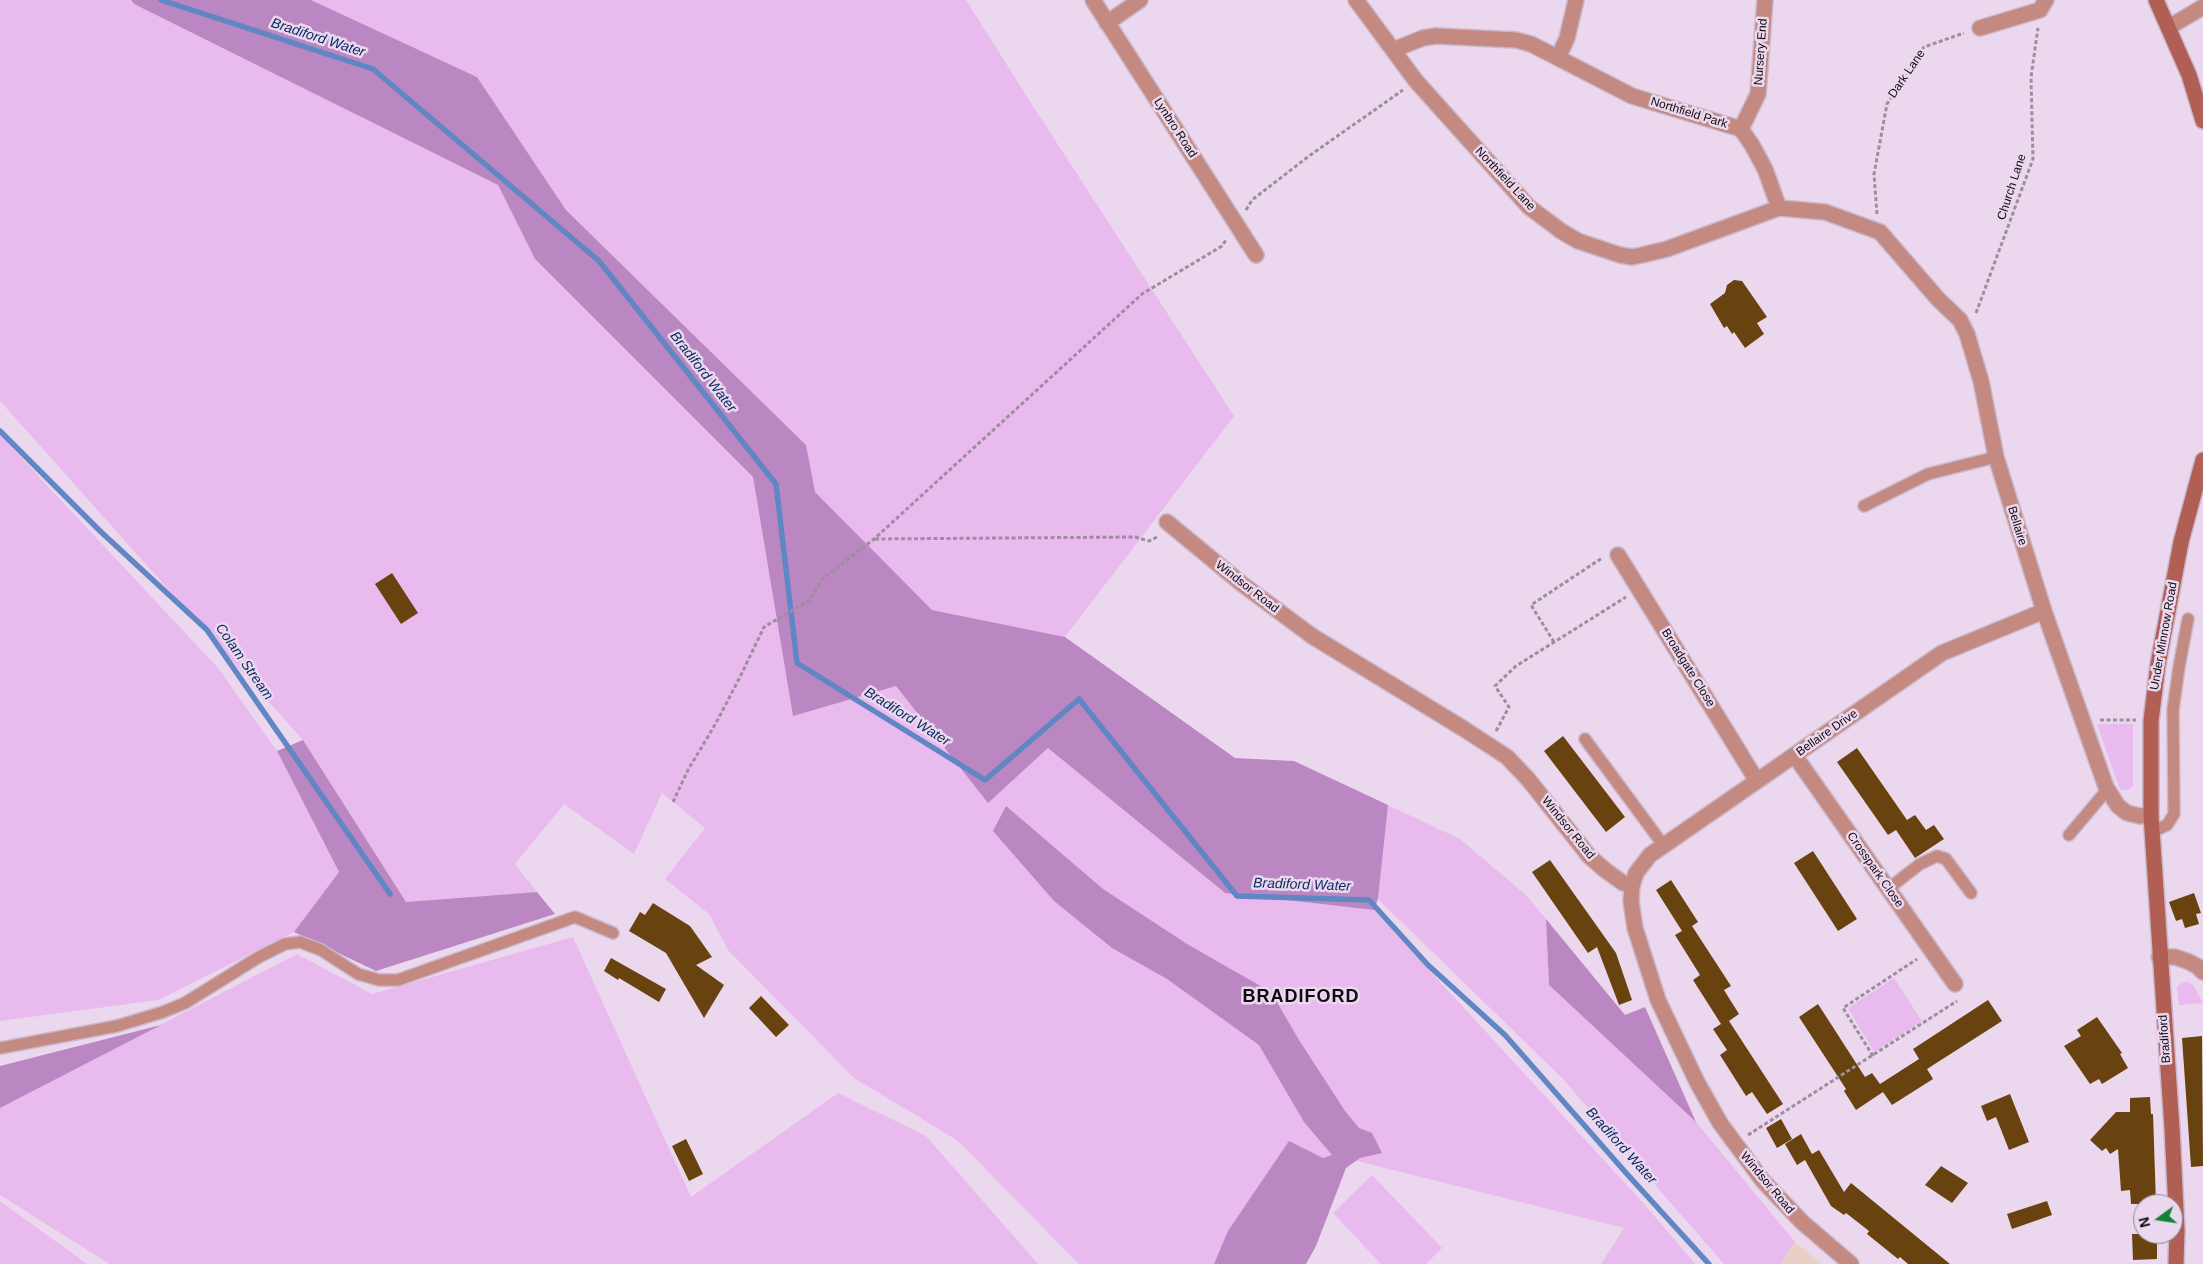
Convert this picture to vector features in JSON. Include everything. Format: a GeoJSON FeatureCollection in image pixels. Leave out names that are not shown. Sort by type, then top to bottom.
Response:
{"type":"FeatureCollection","features":[{"type":"Feature","properties":{"kind":"street","name":"Lynbro Road"},"geometry":{"type":"LineString","coordinates":[[1093,0],[1256,256]]}},
{"type":"Feature","properties":{"kind":"street"},"geometry":{"type":"LineString","coordinates":[[1107,23],[1140,0]]}},
{"type":"Feature","properties":{"kind":"street","name":"Northfield Lane"},"geometry":{"type":"LineString","coordinates":[[1356,0],[1416,81],[1529,207],[1561,231],[1589,246],[1620,255],[1632,257],[1642,255],[1667,249],[1778,208],[1825,212],[1880,232]]}},
{"type":"Feature","properties":{"kind":"street"},"geometry":{"type":"LineString","coordinates":[[1558,58],[1567,38],[1576,0]]}},
{"type":"Feature","properties":{"kind":"street","name":"Nursery End"},"geometry":{"type":"LineString","coordinates":[[1741,129],[1758,94],[1765,0]]}},
{"type":"Feature","properties":{"kind":"street"},"geometry":{"type":"LineString","coordinates":[[2156,0],[2189,75],[2203,121]]}},
{"type":"Feature","properties":{"kind":"street"},"geometry":{"type":"LineString","coordinates":[[1980,28],[2043,5]]}},
{"type":"Feature","properties":{"kind":"street"},"geometry":{"type":"LineString","coordinates":[[2169,27],[2203,7]]}},
{"type":"Feature","properties":{"kind":"street","name":"Northfield Park"},"geometry":{"type":"LineString","coordinates":[[1393,50],[1423,38],[1436,36],[1516,40],[1531,44],[1632,96],[1741,129],[1765,169],[1778,208]]}},
{"type":"Feature","properties":{"kind":"street","name":"Bellaire"},"geometry":{"type":"LineString","coordinates":[[1880,232],[1938,299],[1960,320],[1968,334],[1981,381],[1996,457],[2044,612],[2107,790],[2118,806],[2127,813],[2140,816],[2150,815]]}},
{"type":"Feature","properties":{"kind":"street","name":"Under Minnow Road"},"geometry":{"type":"LineString","coordinates":[[2150,815],[2151,720],[2158,664],[2181,542],[2203,460]]}},
{"type":"Feature","properties":{"kind":"street","name":"Windsor Road"},"geometry":{"type":"LineString","coordinates":[[1167,522],[1242,584],[1312,636],[1489,744],[1516,764],[1588,856],[1623,883],[1632,886],[1631,901],[1635,928],[1658,1000],[1696,1082],[1734,1144],[1783,1204],[1851,1264]]}},
{"type":"Feature","properties":{"kind":"street","name":"Broadgate Close"},"geometry":{"type":"LineString","coordinates":[[1618,555],[1757,781]]}},
{"type":"Feature","properties":{"kind":"street","name":"Bellaire Drive"},"geometry":{"type":"LineString","coordinates":[[1632,886],[1636,873],[1645,860],[1942,653],[2044,612]]}},
{"type":"Feature","properties":{"kind":"street","name":"Crosspark Close"},"geometry":{"type":"LineString","coordinates":[[1795,756],[1955,984]]}},
{"type":"Feature","properties":{"kind":"street","name":"Bradiford"},"geometry":{"type":"LineString","coordinates":[[2150,815],[2172,1128],[2177,1230],[2176,1264]]}},
{"type":"Feature","properties":{"kind":"street"},"geometry":{"type":"LineString","coordinates":[[2160,957],[2175,957],[2187,961],[2197,966],[2203,972]]}},
{"type":"Feature","properties":{"kind":"lane"},"geometry":{"type":"LineString","coordinates":[[1864,506],[1928,474],[1996,457]]}},
{"type":"Feature","properties":{"kind":"lane"},"geometry":{"type":"LineString","coordinates":[[2152,832],[2167,825],[2174,814],[2174,710],[2179,667],[2188,619]]}},
{"type":"Feature","properties":{"kind":"lane"},"geometry":{"type":"LineString","coordinates":[[1585,739],[1664,846]]}},
{"type":"Feature","properties":{"kind":"lane"},"geometry":{"type":"LineString","coordinates":[[2069,835],[2107,790]]}},
{"type":"Feature","properties":{"kind":"lane"},"geometry":{"type":"LineString","coordinates":[[1888,889],[1920,864],[1937,856],[1946,859],[1971,893]]}},
{"type":"Feature","properties":{"kind":"lane"},"geometry":{"type":"LineString","coordinates":[[0,1048],[118,1026],[164,1012],[185,1004],[259,957],[285,944],[300,942],[321,950],[358,974],[379,980],[398,980],[575,917],[613,933]]}},
{"type":"Feature","properties":{"kind":"path","name":"Church Lane"},"geometry":{"type":"LineString","coordinates":[[1968,334],[2034,159],[2031,77],[2043,5]]}},
{"type":"Feature","properties":{"kind":"path","name":"Dark Lane"},"geometry":{"type":"LineString","coordinates":[[1880,232],[1874,174],[1887,104],[1924,47],[1980,28]]}},
{"type":"Feature","properties":{"kind":"path"},"geometry":{"type":"LineString","coordinates":[[673,802],[688,770],[716,723],[740,677],[764,627],[810,600],[822,579],[874,539],[1142,294],[1222,246],[1252,200],[1309,156],[1416,81]]}},
{"type":"Feature","properties":{"kind":"path"},"geometry":{"type":"LineString","coordinates":[[874,539],[1135,537],[1149,541],[1157,538],[1167,522]]}},
{"type":"Feature","properties":{"kind":"path"},"geometry":{"type":"LineString","coordinates":[[1554,642],[1531,605],[1614,550],[1618,555]]}},
{"type":"Feature","properties":{"kind":"path"},"geometry":{"type":"LineString","coordinates":[[1489,744],[1509,707],[1495,686],[1516,666],[1639,589]]}},
{"type":"Feature","properties":{"kind":"path"},"geometry":{"type":"LineString","coordinates":[[2082,720],[2151,720]]}},
{"type":"Feature","properties":{"kind":"path"},"geometry":{"type":"LineString","coordinates":[[1873,1056],[1843,1008],[1931,950]]}},
{"type":"Feature","properties":{"kind":"path"},"geometry":{"type":"LineString","coordinates":[[1734,1144],[1960,999]]}},
{"type":"Feature","properties":{"kind":"shaded area"},"geometry":{"type":"Polygon","coordinates":[[[0,0],[130,0],[134,4],[498,185],[535,259],[753,477],[793,715],[896,686],[988,802],[1048,748],[1225,893],[1374,910],[1645,1205],[1695,1264],[1601,1264],[1624,1228],[1341,1157],[1295,1264],[1079,1264],[957,1140],[854,1078],[728,950],[709,914],[665,879],[705,828],[662,793],[634,854],[564,804],[515,864],[537,892],[406,902],[303,740],[0,401],[0,0]]]}},
{"type":"Feature","properties":{"kind":"shaded area"},"geometry":{"type":"Polygon","coordinates":[[[131,0],[311,0],[477,77],[566,210],[806,445],[815,492],[932,610],[1065,637],[1235,758],[1294,761],[1388,805],[1378,899],[1374,910],[1225,893],[1048,748],[988,803],[896,686],[793,716],[753,477],[535,259],[498,185],[134,4],[131,0]]]}},
{"type":"Feature","properties":{"kind":"shaded area"},"geometry":{"type":"Polygon","coordinates":[[[311,0],[966,0],[1234,416],[1065,637],[932,610],[814,492],[806,445],[566,210],[477,77],[311,0]]]}},
{"type":"Feature","properties":{"kind":"shaded area"},"geometry":{"type":"Polygon","coordinates":[[[0,435],[219,669],[277,751],[339,872],[294,932],[158,1000],[0,1021],[0,435]]]}},
{"type":"Feature","properties":{"kind":"shaded area"},"geometry":{"type":"Polygon","coordinates":[[[2097,724],[2133,724],[2133,786],[2128,790],[2122,790],[2119,787],[2097,724]]]}},
{"type":"Feature","properties":{"kind":"shaded area"},"geometry":{"type":"Polygon","coordinates":[[[303,740],[406,902],[537,892],[555,914],[376,971],[294,932],[339,872],[277,751],[303,740]]]}},
{"type":"Feature","properties":{"kind":"shaded area"},"geometry":{"type":"Polygon","coordinates":[[[1388,805],[1460,839],[1527,896],[1546,919],[1549,985],[1696,1122],[1795,1242],[1780,1264],[1724,1264],[1562,1078],[1378,899],[1388,805]]]}},
{"type":"Feature","properties":{"kind":"shaded area"},"geometry":{"type":"Polygon","coordinates":[[[1006,806],[1103,889],[1187,944],[1271,992],[1299,1040],[1345,1111],[1359,1128],[1372,1133],[1382,1153],[1360,1158],[1346,1168],[1316,1246],[1306,1264],[1214,1264],[1228,1231],[1289,1141],[1323,1158],[1332,1155],[1304,1122],[1259,1045],[1167,979],[1112,948],[1054,901],[993,831],[1006,806]]]}},
{"type":"Feature","properties":{"kind":"shaded area"},"geometry":{"type":"Polygon","coordinates":[[[1546,919],[1625,1015],[1645,1007],[1696,1122],[1549,985],[1546,919]]]}},
{"type":"Feature","properties":{"kind":"shaded area"},"geometry":{"type":"Polygon","coordinates":[[[573,937],[691,1197],[838,1093],[926,1136],[1038,1264],[110,1264],[0,1195],[0,1108],[297,954],[372,994],[573,937]]]}},
{"type":"Feature","properties":{"kind":"shaded area"},"geometry":{"type":"Polygon","coordinates":[[[1894,978],[1922,1021],[1874,1052],[1848,1008],[1894,978]]]}},
{"type":"Feature","properties":{"kind":"shaded area"},"geometry":{"type":"Polygon","coordinates":[[[2186,981],[2193,985],[2203,1003],[2179,1005],[2177,988],[2186,981]]]}},
{"type":"Feature","properties":{"kind":"shaded area"},"geometry":{"type":"Polygon","coordinates":[[[161,1025],[0,1108],[0,1066],[161,1025]]]}},
{"type":"Feature","properties":{"kind":"shaded area"},"geometry":{"type":"Polygon","coordinates":[[[1372,1175],[1442,1248],[1426,1264],[1381,1264],[1333,1213],[1372,1175]]]}},
{"type":"Feature","properties":{"kind":"shaded area"},"geometry":{"type":"Polygon","coordinates":[[[0,1201],[87,1264],[0,1264],[0,1201]]]}},
{"type":"Feature","properties":{"kind":"shaded area"},"geometry":{"type":"Polygon","coordinates":[[[1795,1242],[1822,1264],[1780,1264],[1795,1242]]]}},
{"type":"Feature","properties":{"kind":"building"},"geometry":{"type":"Polygon","coordinates":[[[1734,280],[1742,281],[1767,317],[1757,323],[1764,334],[1745,348],[1734,332],[1732,334],[1727,326],[1724,328],[1710,304],[1725,293],[1727,285],[1734,280]]]}},
{"type":"Feature","properties":{"kind":"building"},"geometry":{"type":"Polygon","coordinates":[[[392,573],[418,613],[401,624],[375,584],[392,573]]]}},
{"type":"Feature","properties":{"kind":"building"},"geometry":{"type":"Polygon","coordinates":[[[1563,736],[1625,817],[1606,832],[1544,751],[1563,736]]]}},
{"type":"Feature","properties":{"kind":"building"},"geometry":{"type":"Polygon","coordinates":[[[1857,748],[1907,820],[1915,815],[1926,830],[1934,825],[1944,839],[1915,858],[1896,830],[1888,835],[1837,762],[1857,748]]]}},
{"type":"Feature","properties":{"kind":"building"},"geometry":{"type":"Polygon","coordinates":[[[1813,851],[1857,919],[1838,931],[1794,863],[1813,851]]]}},
{"type":"Feature","properties":{"kind":"building"},"geometry":{"type":"Polygon","coordinates":[[[1550,860],[1616,953],[1632,1000],[1619,1005],[1597,947],[1588,953],[1532,872],[1550,860]]]}},
{"type":"Feature","properties":{"kind":"building"},"geometry":{"type":"Polygon","coordinates":[[[1671,880],[1698,922],[1692,926],[1731,986],[1724,990],[1739,1014],[1729,1021],[1783,1104],[1767,1114],[1752,1092],[1746,1096],[1720,1055],[1727,1050],[1713,1029],[1721,1024],[1693,980],[1700,975],[1675,935],[1682,931],[1656,890],[1671,880]]]}},
{"type":"Feature","properties":{"kind":"building"},"geometry":{"type":"Polygon","coordinates":[[[2194,893],[2201,913],[2196,914],[2199,924],[2185,928],[2182,919],[2176,921],[2169,902],[2194,893]]]}},
{"type":"Feature","properties":{"kind":"building"},"geometry":{"type":"Polygon","coordinates":[[[653,903],[690,926],[712,957],[696,965],[724,985],[704,1018],[666,953],[629,931],[640,912],[645,915],[653,903]]]}},
{"type":"Feature","properties":{"kind":"building"},"geometry":{"type":"Polygon","coordinates":[[[611,958],[666,989],[659,1002],[604,971],[611,958]]]}},
{"type":"Feature","properties":{"kind":"building"},"geometry":{"type":"Polygon","coordinates":[[[761,996],[789,1025],[776,1037],[749,1008],[761,996]]]}},
{"type":"Feature","properties":{"kind":"building"},"geometry":{"type":"Polygon","coordinates":[[[1988,1000],[2002,1021],[1927,1069],[1933,1079],[1892,1105],[1883,1092],[1856,1110],[1844,1091],[1846,1089],[1799,1017],[1818,1004],[1865,1077],[1872,1073],[1880,1084],[1919,1059],[1913,1049],[1988,1000]]]}},
{"type":"Feature","properties":{"kind":"building"},"geometry":{"type":"Polygon","coordinates":[[[2097,1017],[2122,1053],[2120,1054],[2128,1068],[2102,1084],[2099,1079],[2090,1084],[2064,1046],[2081,1036],[2077,1030],[2097,1017]]]}},
{"type":"Feature","properties":{"kind":"building"},"geometry":{"type":"Polygon","coordinates":[[[2202,1036],[2203,1166],[2191,1167],[2182,1038],[2202,1036]]]}},
{"type":"Feature","properties":{"kind":"building"},"geometry":{"type":"Polygon","coordinates":[[[2010,1094],[2029,1142],[2009,1150],[1996,1117],[1987,1121],[1981,1106],[2010,1094]]]}},
{"type":"Feature","properties":{"kind":"building"},"geometry":{"type":"Polygon","coordinates":[[[2150,1097],[2151,1114],[2153,1114],[2156,1194],[2133,1194],[2133,1204],[2131,1204],[2130,1190],[2121,1191],[2118,1149],[2110,1154],[2106,1148],[2102,1151],[2090,1140],[2116,1112],[2130,1112],[2130,1098],[2150,1097]]]}},
{"type":"Feature","properties":{"kind":"building"},"geometry":{"type":"Polygon","coordinates":[[[1781,1119],[1792,1139],[1777,1148],[1766,1128],[1781,1119]]]}},
{"type":"Feature","properties":{"kind":"building"},"geometry":{"type":"Polygon","coordinates":[[[1801,1134],[1812,1154],[1819,1150],[1844,1192],[1851,1183],[1950,1264],[1908,1264],[1900,1257],[1898,1259],[1867,1234],[1869,1231],[1846,1213],[1844,1215],[1831,1206],[1805,1160],[1797,1165],[1785,1144],[1801,1134]]]}},
{"type":"Feature","properties":{"kind":"building"},"geometry":{"type":"Polygon","coordinates":[[[686,1139],[703,1174],[689,1181],[672,1146],[686,1139]]]}},
{"type":"Feature","properties":{"kind":"building"},"geometry":{"type":"Polygon","coordinates":[[[1941,1166],[1968,1183],[1952,1203],[1925,1185],[1941,1166]]]}},
{"type":"Feature","properties":{"kind":"building"},"geometry":{"type":"Polygon","coordinates":[[[2047,1201],[2052,1215],[2012,1229],[2007,1214],[2047,1201]]]}},
{"type":"Feature","properties":{"kind":"building"},"geometry":{"type":"Polygon","coordinates":[[[2132,1234],[2133,1244],[2157,1244],[2157,1259],[2133,1260],[2132,1234]]]}},
{"type":"Feature","properties":{"kind":"waterway","name":"Bradiford Water"},"geometry":{"type":"LineString","coordinates":[[161,0],[373,69],[599,261],[776,484],[797,663],[985,780],[1079,699],[1237,896],[1369,900],[1428,965],[1505,1035],[1709,1264]]}},
{"type":"Feature","properties":{"kind":"waterway","name":"Colam Stream"},"geometry":{"type":"LineString","coordinates":[[0,431],[100,531],[207,630],[390,894]]}},
{"type":"Feature","properties":{"kind":"district","name":"BRADIFORD"},"geometry":{"type":"Point","coordinates":[1301,997]}}]}
